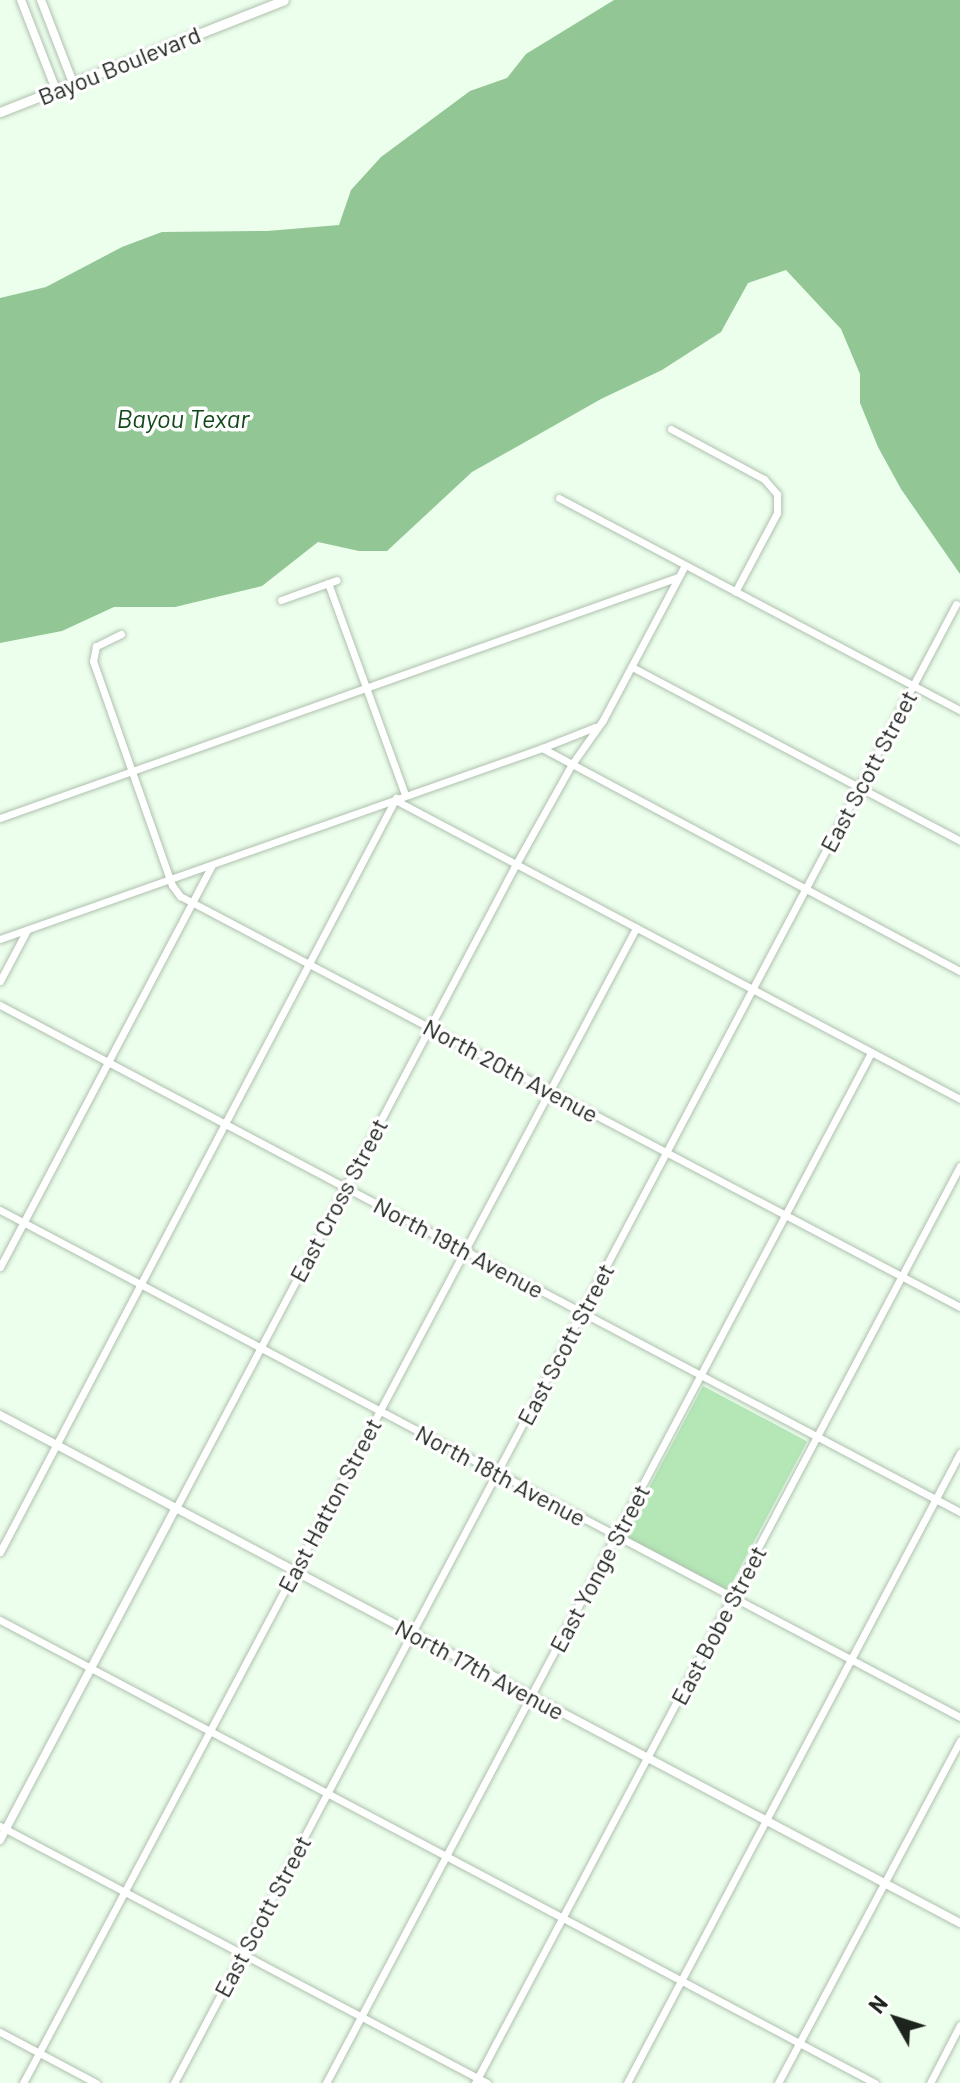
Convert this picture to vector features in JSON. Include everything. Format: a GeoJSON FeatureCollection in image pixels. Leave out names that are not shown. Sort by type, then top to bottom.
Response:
{"type":"FeatureCollection","features":[{"type":"Feature","properties":{"kind":"main road","name":"Bayou Boulevard"},"geometry":{"type":"LineString","coordinates":[[0,112],[284,0]]}},
{"type":"Feature","properties":{"kind":"street"},"geometry":{"type":"LineString","coordinates":[[21,0],[56,90]]}},
{"type":"Feature","properties":{"kind":"street"},"geometry":{"type":"LineString","coordinates":[[41,0],[73,83]]}},
{"type":"Feature","properties":{"kind":"street"},"geometry":{"type":"LineString","coordinates":[[671,429],[764,479],[777,494],[777,513],[735,592]]}},
{"type":"Feature","properties":{"kind":"street"},"geometry":{"type":"LineString","coordinates":[[559,498],[960,710]]}},
{"type":"Feature","properties":{"kind":"street","name":"East Cross Street"},"geometry":{"type":"LineString","coordinates":[[0,1840],[3,1827],[91,1668],[516,864],[572,764],[603,720],[685,565]]}},
{"type":"Feature","properties":{"kind":"street"},"geometry":{"type":"LineString","coordinates":[[0,818],[678,577]]}},
{"type":"Feature","properties":{"kind":"street"},"geometry":{"type":"LineString","coordinates":[[281,600],[337,580]]}},
{"type":"Feature","properties":{"kind":"street"},"geometry":{"type":"LineString","coordinates":[[328,583],[366,688],[400,798],[516,864],[960,1099]]}},
{"type":"Feature","properties":{"kind":"street","name":"East Scott Street"},"geometry":{"type":"LineString","coordinates":[[174,2083],[956,604]]}},
{"type":"Feature","properties":{"kind":"street","name":"North 20th Avenue"},"geometry":{"type":"LineString","coordinates":[[121,634],[96,646],[93,661],[175,891],[960,1307]]}},
{"type":"Feature","properties":{"kind":"street"},"geometry":{"type":"LineString","coordinates":[[632,667],[960,841]]}},
{"type":"Feature","properties":{"kind":"street"},"geometry":{"type":"LineString","coordinates":[[0,939],[592,730],[603,720]]}},
{"type":"Feature","properties":{"kind":"street"},"geometry":{"type":"LineString","coordinates":[[542,748],[960,971]]}},
{"type":"Feature","properties":{"kind":"street"},"geometry":{"type":"LineString","coordinates":[[0,1552],[400,798]]}},
{"type":"Feature","properties":{"kind":"street"},"geometry":{"type":"LineString","coordinates":[[0,1267],[211,865]]}},
{"type":"Feature","properties":{"kind":"street","name":"East Hatton Street"},"geometry":{"type":"LineString","coordinates":[[23,2083],[636,928]]}},
{"type":"Feature","properties":{"kind":"street"},"geometry":{"type":"LineString","coordinates":[[0,981],[28,930]]}},
{"type":"Feature","properties":{"kind":"street","name":"North 19th Avenue"},"geometry":{"type":"LineString","coordinates":[[0,1005],[960,1512]]}},
{"type":"Feature","properties":{"kind":"street","name":"East Yonge Street"},"geometry":{"type":"LineString","coordinates":[[326,2083],[871,1053]]}},
{"type":"Feature","properties":{"kind":"street","name":"East Bobe Street"},"geometry":{"type":"LineString","coordinates":[[477,2081],[960,1166]]}},
{"type":"Feature","properties":{"kind":"street","name":"North 18th Avenue"},"geometry":{"type":"LineString","coordinates":[[0,1210],[960,1717]]}},
{"type":"Feature","properties":{"kind":"street","name":"North 17th Avenue"},"geometry":{"type":"LineString","coordinates":[[0,1415],[960,1923]]}},
{"type":"Feature","properties":{"kind":"street"},"geometry":{"type":"LineString","coordinates":[[627,2083],[960,1453]]}},
{"type":"Feature","properties":{"kind":"street"},"geometry":{"type":"LineString","coordinates":[[0,1620],[875,2083]]}},
{"type":"Feature","properties":{"kind":"street"},"geometry":{"type":"LineString","coordinates":[[778,2083],[960,1740]]}},
{"type":"Feature","properties":{"kind":"street"},"geometry":{"type":"LineString","coordinates":[[3,1827],[477,2081],[487,2083]]}},
{"type":"Feature","properties":{"kind":"street"},"geometry":{"type":"LineString","coordinates":[[930,2083],[960,2025]]}},
{"type":"Feature","properties":{"kind":"street"},"geometry":{"type":"LineString","coordinates":[[0,2032],[96,2083]]}},
{"type":"Feature","properties":{"kind":"shaded area"},"geometry":{"type":"Polygon","coordinates":[[[703,1386],[807,1441],[728,1591],[624,1535],[703,1386]]]}},
{"type":"Feature","properties":{"kind":"water","name":"Bayou Texar"},"geometry":{"type":"Polygon","coordinates":[[[614,0],[960,0],[960,574],[901,489],[878,447],[860,403],[860,374],[841,329],[786,270],[748,283],[721,332],[662,370],[601,399],[472,472],[387,551],[359,551],[318,542],[262,586],[175,607],[114,607],[62,631],[0,643],[0,298],[46,287],[122,247],[162,232],[267,231],[339,225],[351,190],[381,157],[470,91],[507,78],[526,54],[614,0]]]}}]}
